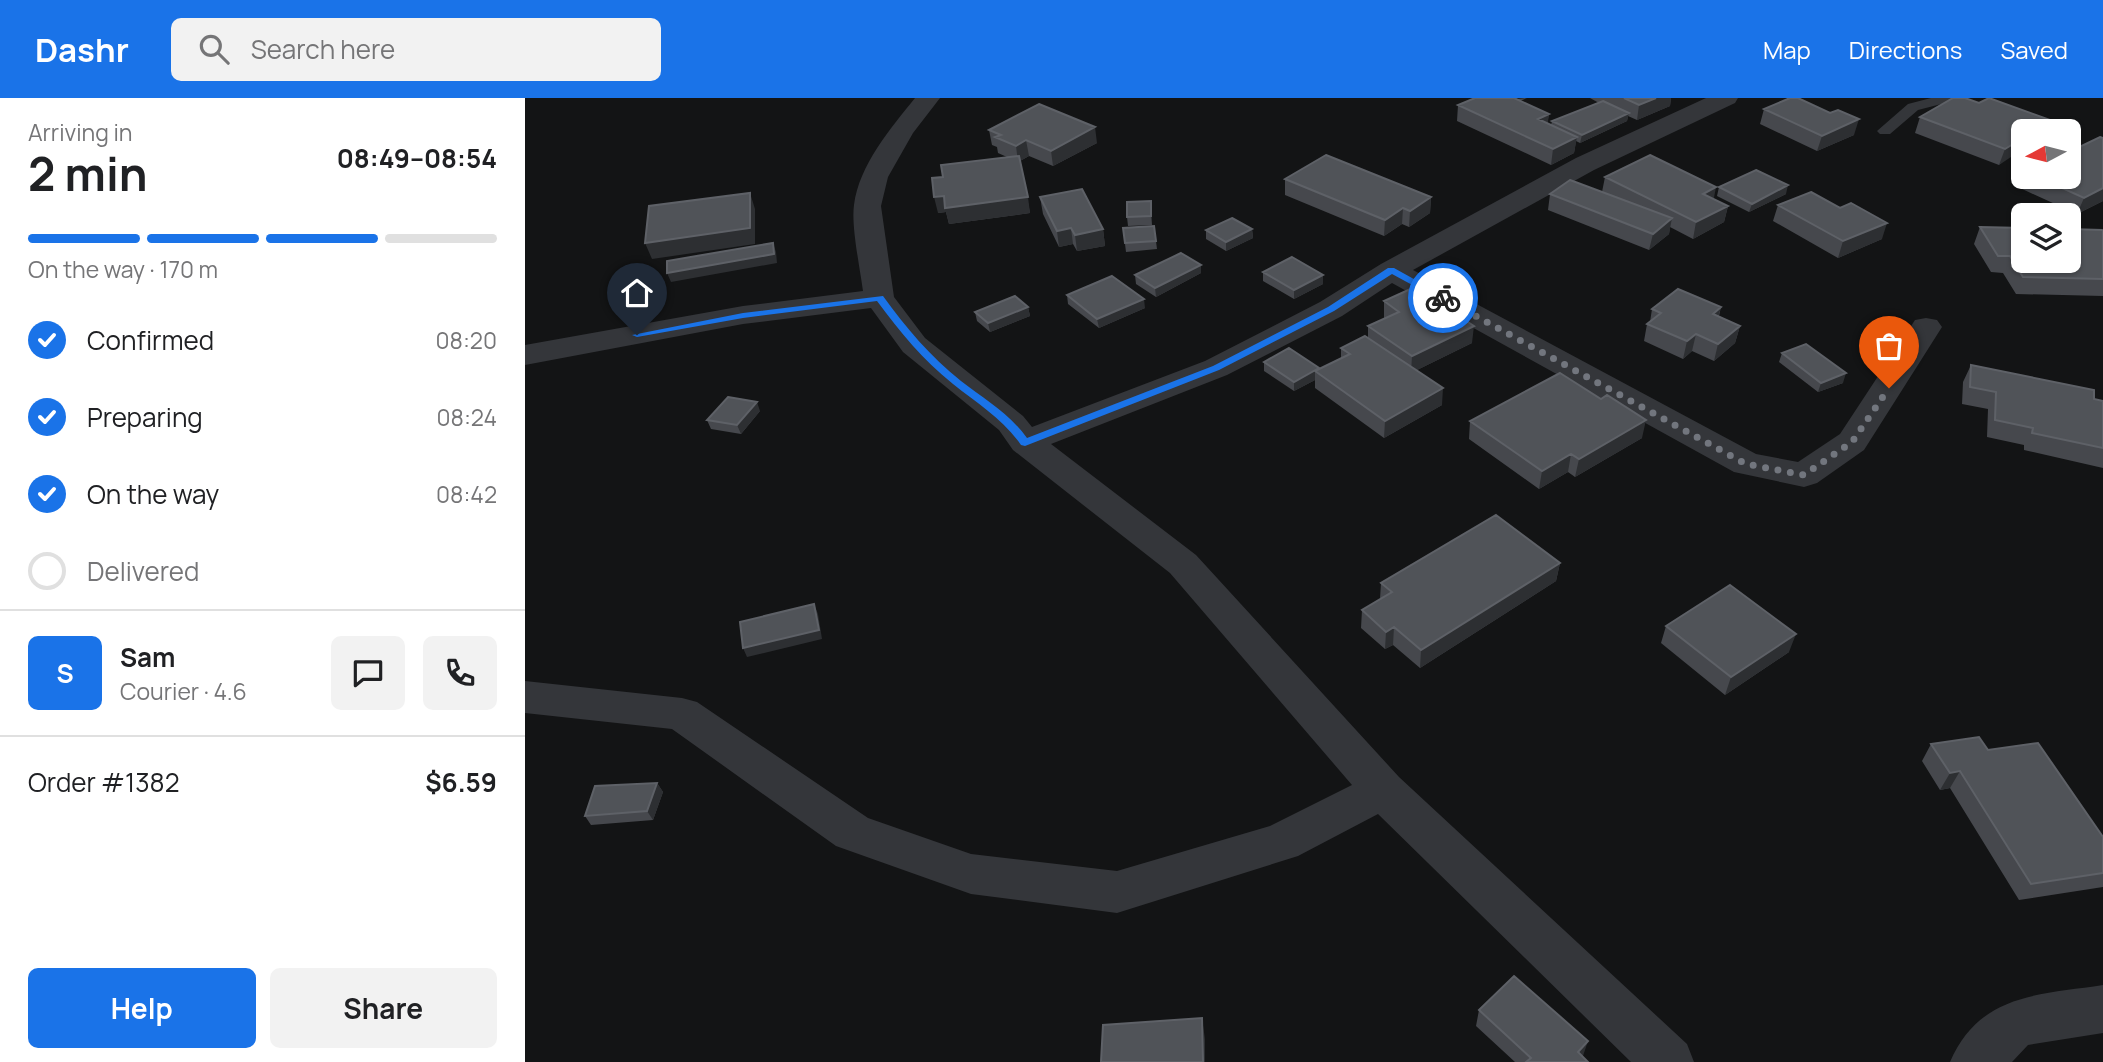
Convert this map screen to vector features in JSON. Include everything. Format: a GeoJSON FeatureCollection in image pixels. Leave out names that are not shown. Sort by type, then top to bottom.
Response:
{"type":"FeatureCollection","features":[{"type":"Feature","properties":{"kind":"street"},"geometry":{"type":"LineString","coordinates":[[928,98],[902,131],[874,177],[870,197],[869,218],[879,298],[914,345],[1011,423],[1025,442],[1183,564],[1383,790],[1668,1062]]}},
{"type":"Feature","properties":{"kind":"street"},"geometry":{"type":"LineString","coordinates":[[1025,442],[1216,368],[1331,309],[1391,270],[1585,164],[1726,98]]}},
{"type":"Feature","properties":{"kind":"street"},"geometry":{"type":"LineString","coordinates":[[1391,270],[1746,464],[1804,475],[1852,442],[1926,327]]}},
{"type":"Feature","properties":{"kind":"street"},"geometry":{"type":"LineString","coordinates":[[525,355],[743,315],[879,298]]}},
{"type":"Feature","properties":{"kind":"street"},"geometry":{"type":"LineString","coordinates":[[525,697],[682,714],[852,832],[971,874],[1117,892],[1282,842],[1383,790]]}},
{"type":"Feature","properties":{"kind":"street"},"geometry":{"type":"LineString","coordinates":[[1976,1062],[2015,1023],[2103,1009]]}},
{"type":"Feature","properties":{"kind":"lane"},"geometry":{"type":"LineString","coordinates":[[1885,131],[1913,107],[1948,98]]}},
{"type":"Feature","properties":{"kind":"building"},"geometry":{"type":"Polygon","coordinates":[[[1475,98],[1514,98],[1549,114],[1538,119],[1577,137],[1553,149],[1458,105],[1475,98]]]}},
{"type":"Feature","properties":{"kind":"building"},"geometry":{"type":"Polygon","coordinates":[[[1624,98],[1656,98],[1639,105],[1624,98]]]}},
{"type":"Feature","properties":{"kind":"building"},"geometry":{"type":"Polygon","coordinates":[[[1790,98],[1798,98],[1830,113],[1838,110],[1859,119],[1822,136],[1764,109],[1790,98]]]}},
{"type":"Feature","properties":{"kind":"building"},"geometry":{"type":"Polygon","coordinates":[[[1953,98],[1965,98],[1979,103],[1989,98],[2047,119],[2011,119],[2011,145],[2005,149],[1920,117],[1953,98]]]}},
{"type":"Feature","properties":{"kind":"building"},"geometry":{"type":"Polygon","coordinates":[[[1603,101],[1629,113],[1582,135],[1552,121],[1603,101]]]}},
{"type":"Feature","properties":{"kind":"building"},"geometry":{"type":"Polygon","coordinates":[[[1039,104],[1095,127],[1051,151],[1026,140],[1016,146],[995,137],[1001,135],[989,130],[1039,104]]]}},
{"type":"Feature","properties":{"kind":"building"},"geometry":{"type":"Polygon","coordinates":[[[2103,138],[2103,188],[2084,198],[2064,189],[2081,189],[2081,146],[2103,138]]]}},
{"type":"Feature","properties":{"kind":"building"},"geometry":{"type":"Polygon","coordinates":[[[1326,155],[1431,197],[1410,211],[1403,208],[1385,220],[1285,179],[1326,155]]]}},
{"type":"Feature","properties":{"kind":"building"},"geometry":{"type":"Polygon","coordinates":[[[1650,155],[1716,187],[1703,194],[1728,206],[1696,222],[1605,177],[1650,155]]]}},
{"type":"Feature","properties":{"kind":"building"},"geometry":{"type":"Polygon","coordinates":[[[1019,156],[1028,197],[945,208],[944,196],[934,197],[932,178],[943,177],[941,165],[1019,156]]]}},
{"type":"Feature","properties":{"kind":"building"},"geometry":{"type":"Polygon","coordinates":[[[1756,170],[1788,185],[1752,204],[1719,187],[1756,170]]]}},
{"type":"Feature","properties":{"kind":"building"},"geometry":{"type":"Polygon","coordinates":[[[1570,180],[1672,218],[1653,234],[1550,194],[1570,180]]]}},
{"type":"Feature","properties":{"kind":"building"},"geometry":{"type":"Polygon","coordinates":[[[1082,189],[1103,229],[1075,235],[1071,228],[1057,231],[1040,197],[1082,189]]]}},
{"type":"Feature","properties":{"kind":"building"},"geometry":{"type":"Polygon","coordinates":[[[1811,192],[1840,208],[1851,203],[1887,223],[1843,241],[1778,205],[1811,192]]]}},
{"type":"Feature","properties":{"kind":"building"},"geometry":{"type":"Polygon","coordinates":[[[750,193],[750,228],[645,243],[649,206],[750,193]]]}},
{"type":"Feature","properties":{"kind":"building"},"geometry":{"type":"Polygon","coordinates":[[[1151,201],[1151,216],[1127,217],[1127,202],[1151,201]]]}},
{"type":"Feature","properties":{"kind":"building"},"geometry":{"type":"Polygon","coordinates":[[[1232,218],[1252,229],[1226,242],[1206,230],[1232,218]]]}},
{"type":"Feature","properties":{"kind":"building"},"geometry":{"type":"Polygon","coordinates":[[[1154,226],[1156,241],[1125,243],[1123,228],[1154,226]]]}},
{"type":"Feature","properties":{"kind":"building"},"geometry":{"type":"Polygon","coordinates":[[[1980,227],[2011,228],[2011,258],[1998,256],[1980,227]]]}},
{"type":"Feature","properties":{"kind":"building"},"geometry":{"type":"Polygon","coordinates":[[[2081,229],[2103,231],[2103,279],[2023,277],[2021,273],[2081,273],[2081,229]]]}},
{"type":"Feature","properties":{"kind":"building"},"geometry":{"type":"Polygon","coordinates":[[[773,243],[774,254],[667,273],[667,261],[773,243]]]}},
{"type":"Feature","properties":{"kind":"building"},"geometry":{"type":"Polygon","coordinates":[[[1181,253],[1201,265],[1155,288],[1135,275],[1181,253]]]}},
{"type":"Feature","properties":{"kind":"building"},"geometry":{"type":"Polygon","coordinates":[[[1292,257],[1323,275],[1294,290],[1263,272],[1292,257]]]}},
{"type":"Feature","properties":{"kind":"building"},"geometry":{"type":"Polygon","coordinates":[[[1112,276],[1144,299],[1097,319],[1067,295],[1112,276]]]}},
{"type":"Feature","properties":{"kind":"building"},"geometry":{"type":"Polygon","coordinates":[[[1415,287],[1474,326],[1412,356],[1368,326],[1399,312],[1384,301],[1415,287]]]}},
{"type":"Feature","properties":{"kind":"building"},"geometry":{"type":"Polygon","coordinates":[[[1678,289],[1721,307],[1713,314],[1740,326],[1718,344],[1696,334],[1687,341],[1647,324],[1661,313],[1652,309],[1678,289]]]}},
{"type":"Feature","properties":{"kind":"building"},"geometry":{"type":"Polygon","coordinates":[[[1015,296],[1028,307],[988,323],[975,312],[1015,296]]]}},
{"type":"Feature","properties":{"kind":"building"},"geometry":{"type":"Polygon","coordinates":[[[1365,336],[1443,388],[1385,421],[1315,371],[1350,354],[1341,348],[1365,336]]]}},
{"type":"Feature","properties":{"kind":"building"},"geometry":{"type":"Polygon","coordinates":[[[1806,344],[1846,373],[1821,383],[1782,353],[1806,344]]]}},
{"type":"Feature","properties":{"kind":"building"},"geometry":{"type":"Polygon","coordinates":[[[1289,348],[1319,368],[1294,382],[1264,362],[1289,348]]]}},
{"type":"Feature","properties":{"kind":"building"},"geometry":{"type":"Polygon","coordinates":[[[1971,365],[2094,390],[2094,399],[2103,401],[2103,448],[2032,433],[2033,428],[1995,420],[1996,392],[1970,387],[1971,365]]]}},
{"type":"Feature","properties":{"kind":"building"},"geometry":{"type":"Polygon","coordinates":[[[1560,373],[1601,399],[1607,395],[1646,420],[1579,459],[1571,454],[1542,471],[1470,421],[1560,373]]]}},
{"type":"Feature","properties":{"kind":"building"},"geometry":{"type":"Polygon","coordinates":[[[728,397],[757,402],[737,425],[707,420],[728,397]]]}},
{"type":"Feature","properties":{"kind":"building"},"geometry":{"type":"Polygon","coordinates":[[[1496,515],[1560,563],[1421,650],[1394,627],[1386,632],[1362,610],[1392,592],[1381,583],[1496,515]]]}},
{"type":"Feature","properties":{"kind":"building"},"geometry":{"type":"Polygon","coordinates":[[[1730,585],[1796,634],[1731,677],[1666,626],[1730,585]]]}},
{"type":"Feature","properties":{"kind":"building"},"geometry":{"type":"Polygon","coordinates":[[[814,604],[819,630],[743,648],[740,622],[814,604]]]}},
{"type":"Feature","properties":{"kind":"building"},"geometry":{"type":"Polygon","coordinates":[[[1979,737],[1988,750],[2038,743],[2103,837],[2103,873],[2031,884],[1960,771],[1950,773],[1931,744],[1979,737]]]}},
{"type":"Feature","properties":{"kind":"building"},"geometry":{"type":"Polygon","coordinates":[[[657,783],[647,811],[585,816],[595,786],[657,783]]]}},
{"type":"Feature","properties":{"kind":"building"},"geometry":{"type":"Polygon","coordinates":[[[1514,976],[1588,1041],[1578,1052],[1588,1062],[1526,1062],[1531,1058],[1479,1010],[1514,976]]]}},
{"type":"Feature","properties":{"kind":"building"},"geometry":{"type":"Polygon","coordinates":[[[1202,1018],[1203,1062],[1101,1062],[1103,1025],[1202,1018]]]}},
{"type":"Feature","properties":{"kind":"way so far"},"geometry":{"type":"LineString","coordinates":[[1443,298],[1746,464],[1804,475],[1852,442],[1889,388]]}},
{"type":"Feature","properties":{"kind":"route"},"geometry":{"type":"LineString","coordinates":[[637,335],[743,315],[879,298],[914,345],[1011,423],[1025,442],[1216,368],[1331,309],[1391,270],[1443,298]]}}]}
